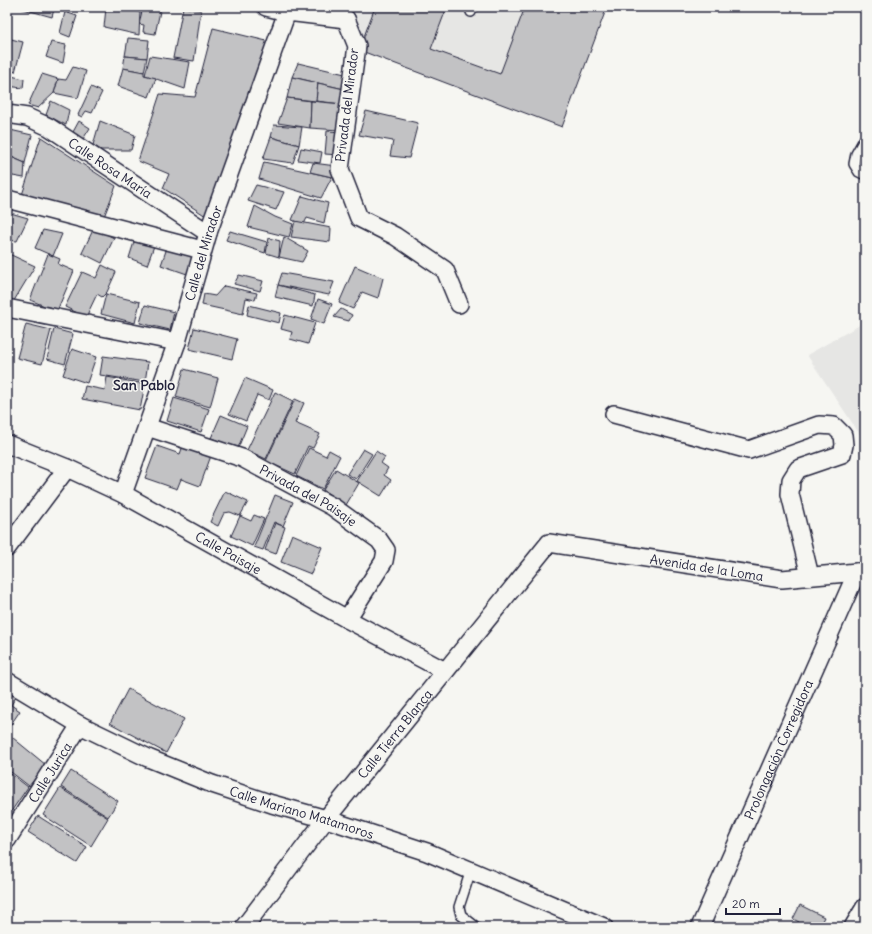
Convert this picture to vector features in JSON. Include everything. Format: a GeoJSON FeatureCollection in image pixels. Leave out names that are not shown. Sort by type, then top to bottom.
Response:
{"type":"FeatureCollection","features":[{"type":"Feature","properties":{"kind":"street"},"geometry":{"type":"LineString","coordinates":[[266,7],[286,12],[349,13]]}},
{"type":"Feature","properties":{"kind":"street","name":"Calle del Mirador"},"geometry":{"type":"LineString","coordinates":[[123,494],[177,342],[202,250],[286,12]]}},
{"type":"Feature","properties":{"kind":"street","name":"Privada del Mirador"},"geometry":{"type":"LineString","coordinates":[[349,13],[357,46],[340,169],[359,218],[395,236],[446,270],[460,304]]}},
{"type":"Feature","properties":{"kind":"street","name":"Calle Rosa María"},"geometry":{"type":"LineString","coordinates":[[7,114],[27,117],[49,127],[208,233]]}},
{"type":"Feature","properties":{"kind":"street"},"geometry":{"type":"LineString","coordinates":[[7,199],[202,250]]}},
{"type":"Feature","properties":{"kind":"street"},"geometry":{"type":"LineString","coordinates":[[7,308],[177,342]]}},
{"type":"Feature","properties":{"kind":"street"},"geometry":{"type":"LineString","coordinates":[[614,414],[749,450],[819,425],[834,426],[843,435],[844,444],[842,454],[798,469],[791,480],[790,494],[810,576]]}},
{"type":"Feature","properties":{"kind":"street","name":"Privada del Paisaje"},"geometry":{"type":"LineString","coordinates":[[147,427],[242,458],[333,507],[379,540],[386,550],[384,561],[347,619]]}},
{"type":"Feature","properties":{"kind":"street","name":"Calle Paisaje"},"geometry":{"type":"LineString","coordinates":[[7,444],[66,468],[123,494],[347,619],[445,671]]}},
{"type":"Feature","properties":{"kind":"street"},"geometry":{"type":"LineString","coordinates":[[7,548],[66,468]]}},
{"type":"Feature","properties":{"kind":"street","name":"Avenida de la Loma"},"geometry":{"type":"LineString","coordinates":[[549,543],[782,578],[861,573]]}},
{"type":"Feature","properties":{"kind":"street","name":"Calle Tierra Blanca"},"geometry":{"type":"LineString","coordinates":[[244,927],[326,819],[549,543]]}},
{"type":"Feature","properties":{"kind":"street","name":"Prolongación Corregidora"},"geometry":{"type":"LineString","coordinates":[[700,927],[861,573]]}},
{"type":"Feature","properties":{"kind":"street","name":"Calle Mariano Matamoros"},"geometry":{"type":"LineString","coordinates":[[7,681],[80,725],[148,758],[212,784],[427,852],[471,870],[579,920],[604,927]]}},
{"type":"Feature","properties":{"kind":"street","name":"Calle Jurica"},"geometry":{"type":"LineString","coordinates":[[7,840],[80,725]]}},
{"type":"Feature","properties":{"kind":"street"},"geometry":{"type":"LineString","coordinates":[[853,927],[865,907]]}},
{"type":"Feature","properties":{"kind":"lane"},"geometry":{"type":"LineString","coordinates":[[865,138],[856,154],[854,164],[859,172],[865,175]]}},
{"type":"Feature","properties":{"kind":"lane"},"geometry":{"type":"LineString","coordinates":[[471,870],[459,907],[461,915],[476,927]]}},
{"type":"Feature","properties":{"kind":"shaded area"},"geometry":{"type":"Polygon","coordinates":[[[351,7],[587,7],[549,79],[562,127],[428,59],[357,46],[346,19],[351,7]]]}},
{"type":"Feature","properties":{"kind":"shaded area"},"geometry":{"type":"Polygon","coordinates":[[[865,322],[865,442],[807,355],[865,322]]]}},
{"type":"Feature","properties":{"kind":"building"},"geometry":{"type":"Polygon","coordinates":[[[16,7],[48,7],[54,9],[52,17],[16,7]]]}},
{"type":"Feature","properties":{"kind":"building"},"geometry":{"type":"Polygon","coordinates":[[[143,7],[161,7],[155,34],[143,32],[144,25],[139,24],[143,7]]]}},
{"type":"Feature","properties":{"kind":"building"},"geometry":{"type":"Polygon","coordinates":[[[183,7],[201,10],[194,61],[173,58],[183,7]]]}},
{"type":"Feature","properties":{"kind":"building"},"geometry":{"type":"Polygon","coordinates":[[[375,7],[447,7],[431,49],[500,74],[525,7],[607,7],[562,127],[359,50],[375,7]]]}},
{"type":"Feature","properties":{"kind":"building"},"geometry":{"type":"Polygon","coordinates":[[[106,8],[140,12],[139,35],[104,27],[106,8]]]}},
{"type":"Feature","properties":{"kind":"building"},"geometry":{"type":"Polygon","coordinates":[[[65,12],[77,16],[70,37],[60,33],[65,12]]]}},
{"type":"Feature","properties":{"kind":"building"},"geometry":{"type":"Polygon","coordinates":[[[213,28],[279,44],[212,220],[163,188],[169,174],[138,161],[160,94],[195,97],[213,28]]]}},
{"type":"Feature","properties":{"kind":"building"},"geometry":{"type":"Polygon","coordinates":[[[7,38],[23,42],[15,72],[7,69],[7,38]]]}},
{"type":"Feature","properties":{"kind":"building"},"geometry":{"type":"Polygon","coordinates":[[[128,38],[149,40],[147,58],[125,56],[128,38]]]}},
{"type":"Feature","properties":{"kind":"building"},"geometry":{"type":"Polygon","coordinates":[[[51,42],[66,45],[63,63],[46,57],[51,42]]]}},
{"type":"Feature","properties":{"kind":"building"},"geometry":{"type":"Polygon","coordinates":[[[125,56],[147,58],[144,72],[123,68],[125,56]]]}},
{"type":"Feature","properties":{"kind":"building"},"geometry":{"type":"Polygon","coordinates":[[[150,56],[190,62],[185,89],[145,75],[150,56]]]}},
{"type":"Feature","properties":{"kind":"building"},"geometry":{"type":"Polygon","coordinates":[[[298,63],[345,74],[344,89],[292,77],[298,63]]]}},
{"type":"Feature","properties":{"kind":"building"},"geometry":{"type":"Polygon","coordinates":[[[73,67],[86,71],[78,98],[54,93],[58,79],[66,80],[73,67]]]}},
{"type":"Feature","properties":{"kind":"building"},"geometry":{"type":"Polygon","coordinates":[[[123,68],[144,72],[144,75],[156,78],[149,97],[118,86],[123,68]]]}},
{"type":"Feature","properties":{"kind":"building"},"geometry":{"type":"Polygon","coordinates":[[[42,74],[58,79],[54,93],[38,108],[28,105],[42,74]]]}},
{"type":"Feature","properties":{"kind":"building"},"geometry":{"type":"Polygon","coordinates":[[[7,75],[24,79],[23,88],[7,86],[7,75]]]}},
{"type":"Feature","properties":{"kind":"building"},"geometry":{"type":"Polygon","coordinates":[[[292,77],[318,83],[316,101],[287,98],[292,77]]]}},
{"type":"Feature","properties":{"kind":"building"},"geometry":{"type":"Polygon","coordinates":[[[318,83],[344,89],[342,104],[316,101],[318,83]]]}},
{"type":"Feature","properties":{"kind":"building"},"geometry":{"type":"Polygon","coordinates":[[[91,87],[102,92],[92,113],[86,111],[82,117],[78,115],[91,87]]]}},
{"type":"Feature","properties":{"kind":"building"},"geometry":{"type":"Polygon","coordinates":[[[287,98],[311,101],[310,128],[278,123],[287,98]]]}},
{"type":"Feature","properties":{"kind":"building"},"geometry":{"type":"Polygon","coordinates":[[[51,101],[69,110],[66,125],[46,115],[51,101]]]}},
{"type":"Feature","properties":{"kind":"building"},"geometry":{"type":"Polygon","coordinates":[[[311,101],[342,104],[339,130],[310,128],[311,101]]]}},
{"type":"Feature","properties":{"kind":"building"},"geometry":{"type":"Polygon","coordinates":[[[366,111],[418,123],[409,158],[390,156],[393,141],[359,135],[366,111]]]}},
{"type":"Feature","properties":{"kind":"building"},"geometry":{"type":"Polygon","coordinates":[[[79,121],[90,128],[83,139],[73,132],[79,121]]]}},
{"type":"Feature","properties":{"kind":"building"},"geometry":{"type":"Polygon","coordinates":[[[100,121],[135,135],[131,150],[101,150],[93,145],[100,121]]]}},
{"type":"Feature","properties":{"kind":"building"},"geometry":{"type":"Polygon","coordinates":[[[274,125],[302,127],[299,145],[271,137],[274,125]]]}},
{"type":"Feature","properties":{"kind":"building"},"geometry":{"type":"Polygon","coordinates":[[[10,130],[32,135],[25,163],[7,155],[7,143],[10,130]]]}},
{"type":"Feature","properties":{"kind":"building"},"geometry":{"type":"Polygon","coordinates":[[[327,131],[342,132],[338,155],[325,154],[327,131]]]}},
{"type":"Feature","properties":{"kind":"building"},"geometry":{"type":"Polygon","coordinates":[[[41,137],[116,186],[103,219],[21,198],[41,137]]]}},
{"type":"Feature","properties":{"kind":"building"},"geometry":{"type":"Polygon","coordinates":[[[271,137],[299,145],[293,163],[263,159],[271,137]]]}},
{"type":"Feature","properties":{"kind":"building"},"geometry":{"type":"Polygon","coordinates":[[[301,148],[322,152],[320,163],[298,160],[301,148]]]}},
{"type":"Feature","properties":{"kind":"building"},"geometry":{"type":"Polygon","coordinates":[[[11,157],[25,163],[24,178],[7,175],[11,157]]]}},
{"type":"Feature","properties":{"kind":"building"},"geometry":{"type":"Polygon","coordinates":[[[264,162],[332,177],[321,198],[259,179],[264,162]]]}},
{"type":"Feature","properties":{"kind":"building"},"geometry":{"type":"Polygon","coordinates":[[[313,163],[336,166],[332,177],[310,172],[313,163]]]}},
{"type":"Feature","properties":{"kind":"building"},"geometry":{"type":"Polygon","coordinates":[[[256,185],[284,192],[276,210],[248,201],[256,185]]]}},
{"type":"Feature","properties":{"kind":"building"},"geometry":{"type":"Polygon","coordinates":[[[302,196],[328,203],[324,223],[307,218],[304,224],[292,220],[302,196]]]}},
{"type":"Feature","properties":{"kind":"building"},"geometry":{"type":"Polygon","coordinates":[[[255,206],[275,217],[293,224],[289,237],[248,227],[255,206]]]}},
{"type":"Feature","properties":{"kind":"building"},"geometry":{"type":"Polygon","coordinates":[[[7,212],[28,218],[17,241],[7,240],[7,212]]]}},
{"type":"Feature","properties":{"kind":"building"},"geometry":{"type":"Polygon","coordinates":[[[295,221],[331,228],[330,242],[291,237],[295,221]]]}},
{"type":"Feature","properties":{"kind":"building"},"geometry":{"type":"Polygon","coordinates":[[[94,228],[114,238],[102,263],[82,253],[94,228]]]}},
{"type":"Feature","properties":{"kind":"building"},"geometry":{"type":"Polygon","coordinates":[[[43,230],[62,234],[53,256],[35,248],[43,230]]]}},
{"type":"Feature","properties":{"kind":"building"},"geometry":{"type":"Polygon","coordinates":[[[230,231],[267,242],[265,253],[226,240],[230,231]]]}},
{"type":"Feature","properties":{"kind":"building"},"geometry":{"type":"Polygon","coordinates":[[[284,237],[308,251],[302,262],[279,257],[284,237]]]}},
{"type":"Feature","properties":{"kind":"building"},"geometry":{"type":"Polygon","coordinates":[[[269,238],[280,241],[279,257],[266,253],[269,238]]]}},
{"type":"Feature","properties":{"kind":"building"},"geometry":{"type":"Polygon","coordinates":[[[135,239],[154,246],[147,265],[129,258],[135,239]]]}},
{"type":"Feature","properties":{"kind":"building"},"geometry":{"type":"Polygon","coordinates":[[[168,245],[196,255],[190,275],[161,265],[168,245]]]}},
{"type":"Feature","properties":{"kind":"building"},"geometry":{"type":"Polygon","coordinates":[[[7,253],[35,266],[12,304],[7,302],[7,253]]]}},
{"type":"Feature","properties":{"kind":"building"},"geometry":{"type":"Polygon","coordinates":[[[48,254],[60,259],[58,264],[74,271],[57,311],[30,300],[48,254]]]}},
{"type":"Feature","properties":{"kind":"building"},"geometry":{"type":"Polygon","coordinates":[[[102,265],[116,272],[107,292],[102,297],[97,294],[86,317],[65,307],[82,272],[96,278],[102,265]]]}},
{"type":"Feature","properties":{"kind":"building"},"geometry":{"type":"Polygon","coordinates":[[[355,266],[383,278],[378,298],[362,292],[353,309],[339,303],[355,266]]]}},
{"type":"Feature","properties":{"kind":"building"},"geometry":{"type":"Polygon","coordinates":[[[282,273],[334,282],[329,295],[278,285],[282,273]]]}},
{"type":"Feature","properties":{"kind":"building"},"geometry":{"type":"Polygon","coordinates":[[[239,275],[263,281],[260,291],[234,284],[239,275]]]}},
{"type":"Feature","properties":{"kind":"building"},"geometry":{"type":"Polygon","coordinates":[[[278,285],[315,295],[313,306],[275,297],[278,285]]]}},
{"type":"Feature","properties":{"kind":"building"},"geometry":{"type":"Polygon","coordinates":[[[224,286],[257,293],[255,300],[246,298],[243,314],[202,305],[204,294],[215,296],[224,286]]]}},
{"type":"Feature","properties":{"kind":"building"},"geometry":{"type":"Polygon","coordinates":[[[106,294],[140,302],[135,323],[101,314],[106,294]]]}},
{"type":"Feature","properties":{"kind":"building"},"geometry":{"type":"Polygon","coordinates":[[[318,299],[332,304],[324,324],[311,319],[318,299]]]}},
{"type":"Feature","properties":{"kind":"building"},"geometry":{"type":"Polygon","coordinates":[[[145,305],[174,312],[170,330],[140,323],[145,305]]]}},
{"type":"Feature","properties":{"kind":"building"},"geometry":{"type":"Polygon","coordinates":[[[249,305],[281,313],[279,323],[247,315],[249,305]]]}},
{"type":"Feature","properties":{"kind":"building"},"geometry":{"type":"Polygon","coordinates":[[[341,309],[352,315],[349,321],[334,317],[341,309]]]}},
{"type":"Feature","properties":{"kind":"building"},"geometry":{"type":"Polygon","coordinates":[[[285,315],[315,323],[308,344],[290,339],[292,332],[281,329],[285,315]]]}},
{"type":"Feature","properties":{"kind":"building"},"geometry":{"type":"Polygon","coordinates":[[[26,324],[51,330],[42,364],[17,358],[26,324]]]}},
{"type":"Feature","properties":{"kind":"building"},"geometry":{"type":"Polygon","coordinates":[[[194,328],[237,339],[232,359],[189,349],[194,328]]]}},
{"type":"Feature","properties":{"kind":"building"},"geometry":{"type":"Polygon","coordinates":[[[54,329],[73,334],[65,364],[47,359],[54,329]]]}},
{"type":"Feature","properties":{"kind":"building"},"geometry":{"type":"Polygon","coordinates":[[[72,349],[96,357],[87,383],[63,375],[72,349]]]}},
{"type":"Feature","properties":{"kind":"building"},"geometry":{"type":"Polygon","coordinates":[[[103,356],[148,362],[145,382],[100,375],[103,356]]]}},
{"type":"Feature","properties":{"kind":"building"},"geometry":{"type":"Polygon","coordinates":[[[184,369],[218,378],[210,407],[176,397],[184,369]]]}},
{"type":"Feature","properties":{"kind":"building"},"geometry":{"type":"Polygon","coordinates":[[[107,377],[145,384],[140,410],[82,399],[85,386],[105,390],[107,377]]]}},
{"type":"Feature","properties":{"kind":"building"},"geometry":{"type":"Polygon","coordinates":[[[245,378],[273,390],[269,400],[257,395],[246,421],[229,414],[245,378]]]}},
{"type":"Feature","properties":{"kind":"building"},"geometry":{"type":"Polygon","coordinates":[[[275,392],[293,401],[266,459],[247,450],[275,392]]]}},
{"type":"Feature","properties":{"kind":"building"},"geometry":{"type":"Polygon","coordinates":[[[174,398],[209,409],[201,432],[167,421],[174,398]]]}},
{"type":"Feature","properties":{"kind":"building"},"geometry":{"type":"Polygon","coordinates":[[[295,399],[304,403],[295,423],[320,434],[313,448],[308,446],[295,474],[266,461],[295,399]]]}},
{"type":"Feature","properties":{"kind":"building"},"geometry":{"type":"Polygon","coordinates":[[[221,415],[247,426],[238,448],[211,438],[221,415]]]}},
{"type":"Feature","properties":{"kind":"building"},"geometry":{"type":"Polygon","coordinates":[[[184,443],[212,453],[200,486],[181,479],[177,489],[145,478],[157,446],[180,454],[184,443]]]}},
{"type":"Feature","properties":{"kind":"building"},"geometry":{"type":"Polygon","coordinates":[[[309,448],[326,456],[329,450],[340,456],[323,489],[296,476],[309,448]]]}},
{"type":"Feature","properties":{"kind":"building"},"geometry":{"type":"Polygon","coordinates":[[[363,449],[372,454],[356,479],[347,474],[363,449]]]}},
{"type":"Feature","properties":{"kind":"building"},"geometry":{"type":"Polygon","coordinates":[[[376,451],[385,457],[381,463],[388,468],[384,475],[391,480],[381,496],[357,481],[376,451]]]}},
{"type":"Feature","properties":{"kind":"building"},"geometry":{"type":"Polygon","coordinates":[[[336,469],[359,483],[346,505],[323,490],[336,469]]]}},
{"type":"Feature","properties":{"kind":"building"},"geometry":{"type":"Polygon","coordinates":[[[225,491],[248,502],[240,516],[230,512],[224,513],[218,526],[210,522],[225,491]]]}},
{"type":"Feature","properties":{"kind":"building"},"geometry":{"type":"Polygon","coordinates":[[[275,495],[293,502],[283,526],[274,522],[263,550],[254,547],[275,495]]]}},
{"type":"Feature","properties":{"kind":"building"},"geometry":{"type":"Polygon","coordinates":[[[254,515],[264,519],[252,546],[231,536],[240,516],[251,521],[254,515]]]}},
{"type":"Feature","properties":{"kind":"building"},"geometry":{"type":"Polygon","coordinates":[[[275,523],[285,527],[276,554],[265,550],[275,523]]]}},
{"type":"Feature","properties":{"kind":"building"},"geometry":{"type":"Polygon","coordinates":[[[292,534],[322,547],[311,574],[281,562],[292,534]]]}},
{"type":"Feature","properties":{"kind":"building"},"geometry":{"type":"Polygon","coordinates":[[[128,689],[184,719],[166,753],[110,723],[128,689]]]}},
{"type":"Feature","properties":{"kind":"building"},"geometry":{"type":"Polygon","coordinates":[[[7,691],[16,697],[11,705],[20,711],[7,730],[7,691]]]}},
{"type":"Feature","properties":{"kind":"building"},"geometry":{"type":"Polygon","coordinates":[[[7,733],[46,765],[29,786],[7,769],[7,733]]]}},
{"type":"Feature","properties":{"kind":"building"},"geometry":{"type":"Polygon","coordinates":[[[7,771],[28,787],[10,813],[7,811],[7,771]]]}},
{"type":"Feature","properties":{"kind":"building"},"geometry":{"type":"Polygon","coordinates":[[[71,771],[118,801],[108,817],[61,787],[71,771]]]}},
{"type":"Feature","properties":{"kind":"building"},"geometry":{"type":"Polygon","coordinates":[[[60,788],[108,818],[91,846],[43,815],[60,788]]]}},
{"type":"Feature","properties":{"kind":"building"},"geometry":{"type":"Polygon","coordinates":[[[38,816],[87,847],[77,863],[28,832],[38,816]]]}},
{"type":"Feature","properties":{"kind":"building"},"geometry":{"type":"Polygon","coordinates":[[[800,905],[824,917],[819,927],[796,927],[799,922],[793,919],[800,905]]]}},
{"type":"Feature","properties":{"kind":"district","name":"San Pablo"},"geometry":{"type":"Point","coordinates":[144,385]}}]}
